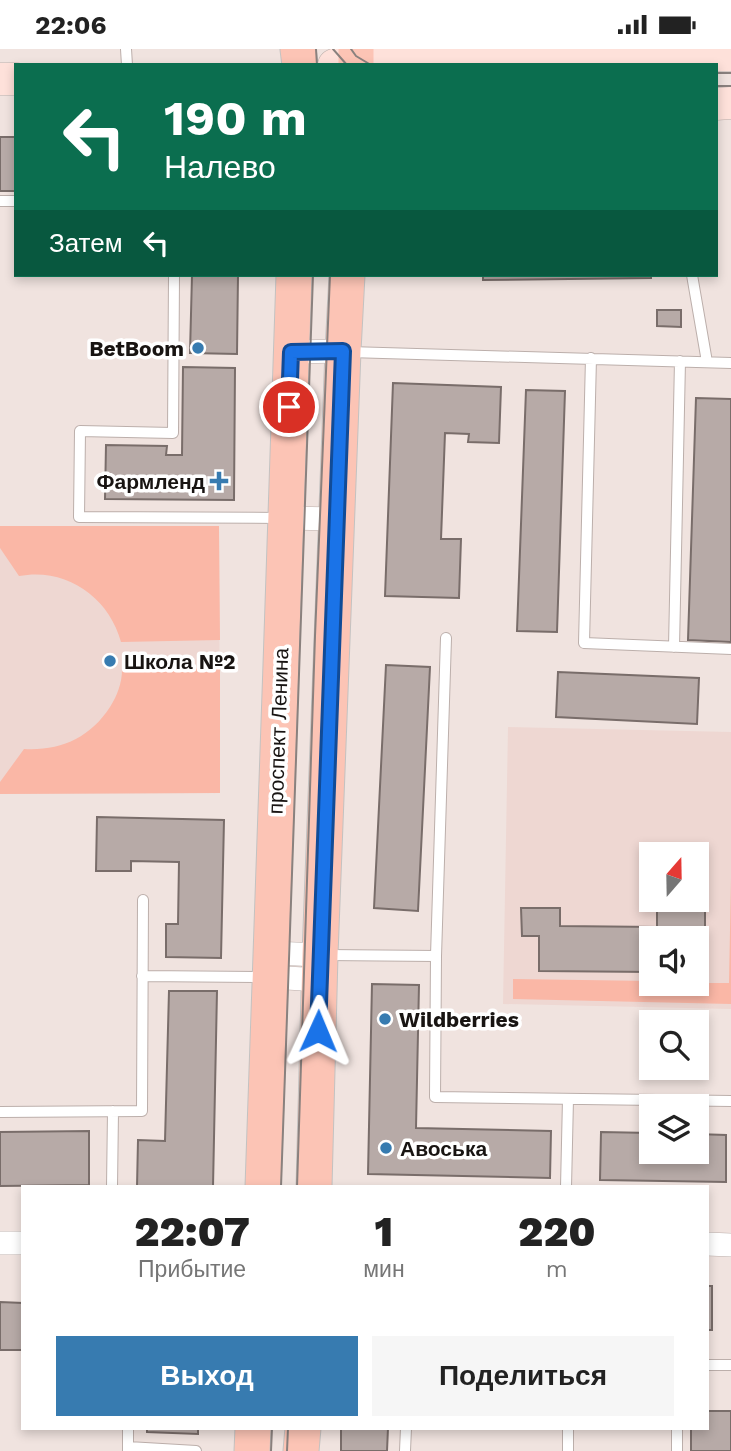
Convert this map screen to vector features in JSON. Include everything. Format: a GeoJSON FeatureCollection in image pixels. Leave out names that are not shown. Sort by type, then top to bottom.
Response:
{"type":"FeatureCollection","features":[{"type":"Feature","properties":{"kind":"main road"},"geometry":{"type":"LineString","coordinates":[[350,59],[417,55],[731,55]]}},
{"type":"Feature","properties":{"kind":"main road","name":"проспект Ленина"},"geometry":{"type":"LineString","coordinates":[[263,1185],[294,277]]}},
{"type":"Feature","properties":{"kind":"main road"},"geometry":{"type":"LineString","coordinates":[[314,1185],[319,967],[347,277]]}},
{"type":"Feature","properties":{"kind":"main road"},"geometry":{"type":"LineString","coordinates":[[252,1451],[253,1430]]}},
{"type":"Feature","properties":{"kind":"main road"},"geometry":{"type":"LineString","coordinates":[[301,1451],[303,1430]]}},
{"type":"Feature","properties":{"kind":"street"},"geometry":{"type":"LineString","coordinates":[[291,352],[343,351]]}},
{"type":"Feature","properties":{"kind":"street"},"geometry":{"type":"LineString","coordinates":[[285,518],[337,519]]}},
{"type":"Feature","properties":{"kind":"street"},"geometry":{"type":"LineString","coordinates":[[272,965],[319,967]]}},
{"type":"Feature","properties":{"kind":"street"},"geometry":{"type":"LineString","coordinates":[[0,1243],[21,1243]]}},
{"type":"Feature","properties":{"kind":"street"},"geometry":{"type":"LineString","coordinates":[[709,1244],[731,1245]]}},
{"type":"Feature","properties":{"kind":"lane"},"geometry":{"type":"LineString","coordinates":[[174,277],[173,433],[80,431],[79,517],[285,518]]}},
{"type":"Feature","properties":{"kind":"lane"},"geometry":{"type":"LineString","coordinates":[[692,277],[706,362]]}},
{"type":"Feature","properties":{"kind":"lane"},"geometry":{"type":"LineString","coordinates":[[343,351],[731,363]]}},
{"type":"Feature","properties":{"kind":"lane"},"geometry":{"type":"LineString","coordinates":[[592,358],[584,643],[731,649]]}},
{"type":"Feature","properties":{"kind":"lane"},"geometry":{"type":"LineString","coordinates":[[674,647],[680,361]]}},
{"type":"Feature","properties":{"kind":"lane"},"geometry":{"type":"LineString","coordinates":[[446,638],[436,956],[435,1097],[731,1101]]}},
{"type":"Feature","properties":{"kind":"lane"},"geometry":{"type":"LineString","coordinates":[[0,1112],[142,1111],[143,900]]}},
{"type":"Feature","properties":{"kind":"lane"},"geometry":{"type":"LineString","coordinates":[[319,967],[436,956]]}},
{"type":"Feature","properties":{"kind":"lane"},"geometry":{"type":"LineString","coordinates":[[142,976],[272,965]]}},
{"type":"Feature","properties":{"kind":"lane"},"geometry":{"type":"LineString","coordinates":[[566,1185],[568,1099]]}},
{"type":"Feature","properties":{"kind":"lane"},"geometry":{"type":"LineString","coordinates":[[112,1185],[113,1111]]}},
{"type":"Feature","properties":{"kind":"lane"},"geometry":{"type":"LineString","coordinates":[[709,1365],[731,1365]]}},
{"type":"Feature","properties":{"kind":"lane"},"geometry":{"type":"LineString","coordinates":[[128,1430],[128,1449],[197,1451]]}},
{"type":"Feature","properties":{"kind":"lane"},"geometry":{"type":"LineString","coordinates":[[405,1451],[406,1430]]}},
{"type":"Feature","properties":{"kind":"lane"},"geometry":{"type":"LineString","coordinates":[[568,1430],[568,1451]]}},
{"type":"Feature","properties":{"kind":"lane"},"geometry":{"type":"LineString","coordinates":[[677,1430],[677,1451]]}},
{"type":"Feature","properties":{"kind":"shaded area","name":"Школа №2"},"geometry":{"type":"Polygon","coordinates":[[[0,526],[219,526],[220,793],[0,794],[0,526]]]}},
{"type":"Feature","properties":{"kind":"shaded area"},"geometry":{"type":"Polygon","coordinates":[[[0,526],[219,526],[220,640],[121,642],[107,611],[83,589],[53,576],[19,576],[0,548],[0,526]]]}},
{"type":"Feature","properties":{"kind":"shaded area"},"geometry":{"type":"Polygon","coordinates":[[[220,667],[220,793],[0,794],[0,782],[24,749],[62,745],[83,734],[102,718],[115,698],[122,670],[220,667]]]}},
{"type":"Feature","properties":{"kind":"shaded area"},"geometry":{"type":"Polygon","coordinates":[[[508,727],[731,732],[731,1009],[503,1004],[508,727]]]}},
{"type":"Feature","properties":{"kind":"shaded area"},"geometry":{"type":"Polygon","coordinates":[[[731,877],[731,1004],[513,999],[513,979],[639,981],[639,996],[709,996],[709,983],[729,983],[731,877]]]}},
{"type":"Feature","properties":{"kind":"building"},"geometry":{"type":"Polygon","coordinates":[[[0,137],[14,137],[14,191],[0,191],[0,137]]]}},
{"type":"Feature","properties":{"kind":"building"},"geometry":{"type":"Polygon","coordinates":[[[192,277],[238,277],[237,354],[190,353],[192,277]]]}},
{"type":"Feature","properties":{"kind":"building"},"geometry":{"type":"Polygon","coordinates":[[[483,277],[651,277],[651,278],[483,280],[483,277]]]}},
{"type":"Feature","properties":{"kind":"building"},"geometry":{"type":"Polygon","coordinates":[[[657,310],[681,310],[681,327],[657,326],[657,310]]]}},
{"type":"Feature","properties":{"kind":"building"},"geometry":{"type":"Polygon","coordinates":[[[183,367],[235,368],[234,500],[105,499],[106,445],[167,446],[166,455],[182,455],[183,367]]]}},
{"type":"Feature","properties":{"kind":"building"},"geometry":{"type":"Polygon","coordinates":[[[393,383],[501,387],[499,443],[468,442],[469,434],[445,433],[441,539],[461,539],[459,598],[385,596],[393,383]]]}},
{"type":"Feature","properties":{"kind":"building"},"geometry":{"type":"Polygon","coordinates":[[[526,390],[565,391],[557,632],[517,631],[526,390]]]}},
{"type":"Feature","properties":{"kind":"building"},"geometry":{"type":"Polygon","coordinates":[[[696,398],[731,399],[731,642],[688,640],[696,398]]]}},
{"type":"Feature","properties":{"kind":"building"},"geometry":{"type":"Polygon","coordinates":[[[386,665],[430,667],[418,911],[374,908],[386,665]]]}},
{"type":"Feature","properties":{"kind":"building"},"geometry":{"type":"Polygon","coordinates":[[[558,672],[699,678],[697,724],[556,717],[558,672]]]}},
{"type":"Feature","properties":{"kind":"building"},"geometry":{"type":"Polygon","coordinates":[[[97,817],[224,820],[221,958],[166,957],[166,924],[178,924],[179,862],[131,861],[131,871],[96,871],[97,817]]]}},
{"type":"Feature","properties":{"kind":"building"},"geometry":{"type":"Polygon","coordinates":[[[521,908],[560,908],[560,926],[639,927],[639,972],[539,971],[539,936],[522,936],[521,908]]]}},
{"type":"Feature","properties":{"kind":"building"},"geometry":{"type":"Polygon","coordinates":[[[657,912],[705,912],[705,926],[657,926],[657,912]]]}},
{"type":"Feature","properties":{"kind":"building"},"geometry":{"type":"Polygon","coordinates":[[[372,984],[419,985],[416,1128],[551,1131],[550,1178],[368,1174],[372,984]]]}},
{"type":"Feature","properties":{"kind":"building"},"geometry":{"type":"Polygon","coordinates":[[[169,991],[217,991],[213,1185],[137,1185],[138,1140],[165,1141],[169,991]]]}},
{"type":"Feature","properties":{"kind":"building"},"geometry":{"type":"Polygon","coordinates":[[[89,1131],[89,1185],[0,1186],[0,1132],[89,1131]]]}},
{"type":"Feature","properties":{"kind":"building"},"geometry":{"type":"Polygon","coordinates":[[[601,1132],[639,1133],[639,1164],[709,1164],[709,1134],[726,1135],[726,1182],[600,1180],[601,1132]]]}},
{"type":"Feature","properties":{"kind":"building"},"geometry":{"type":"Polygon","coordinates":[[[709,1286],[712,1286],[712,1330],[709,1330],[709,1286]]]}},
{"type":"Feature","properties":{"kind":"building"},"geometry":{"type":"Polygon","coordinates":[[[0,1302],[21,1303],[21,1350],[0,1350],[0,1302]]]}},
{"type":"Feature","properties":{"kind":"building"},"geometry":{"type":"Polygon","coordinates":[[[709,1411],[731,1411],[731,1451],[691,1451],[691,1430],[709,1430],[709,1411]]]}},
{"type":"Feature","properties":{"kind":"building"},"geometry":{"type":"Polygon","coordinates":[[[198,1430],[198,1434],[147,1432],[198,1430]]]}},
{"type":"Feature","properties":{"kind":"building"},"geometry":{"type":"Polygon","coordinates":[[[341,1430],[388,1430],[387,1451],[341,1451],[341,1430]]]}},
{"type":"Feature","properties":{"kind":"tram line"},"geometry":{"type":"LineString","coordinates":[[316,49],[317,63]]}},
{"type":"Feature","properties":{"kind":"tram line"},"geometry":{"type":"LineString","coordinates":[[333,49],[345,63]]}},
{"type":"Feature","properties":{"kind":"tram line"},"geometry":{"type":"LineString","coordinates":[[351,49],[356,56],[368,63]]}},
{"type":"Feature","properties":{"kind":"tram line"},"geometry":{"type":"LineString","coordinates":[[718,73],[731,73]]}},
{"type":"Feature","properties":{"kind":"tram line"},"geometry":{"type":"LineString","coordinates":[[718,86],[731,86]]}},
{"type":"Feature","properties":{"kind":"tram line"},"geometry":{"type":"LineString","coordinates":[[281,1185],[313,277]]}},
{"type":"Feature","properties":{"kind":"tram line"},"geometry":{"type":"LineString","coordinates":[[297,1185],[330,277]]}},
{"type":"Feature","properties":{"kind":"tram line"},"geometry":{"type":"LineString","coordinates":[[271,1451],[272,1430]]}},
{"type":"Feature","properties":{"kind":"tram line"},"geometry":{"type":"LineString","coordinates":[[287,1451],[288,1430]]}},
{"type":"Feature","properties":{"kind":"place","name":"BetBoom"},"geometry":{"type":"Point","coordinates":[198,348]}},
{"type":"Feature","properties":{"kind":"place","name":"Фармленд"},"geometry":{"type":"Point","coordinates":[219,481]}},
{"type":"Feature","properties":{"kind":"place","name":"Школа №2"},"geometry":{"type":"Point","coordinates":[110,661]}},
{"type":"Feature","properties":{"kind":"place","name":"Wildberries"},"geometry":{"type":"Point","coordinates":[385,1019]}},
{"type":"Feature","properties":{"kind":"place","name":"Авоська"},"geometry":{"type":"Point","coordinates":[386,1148]}},
{"type":"Feature","properties":{"kind":"route"},"geometry":{"type":"LineString","coordinates":[[289,407],[291,352],[343,351],[318,1031]]}}]}
